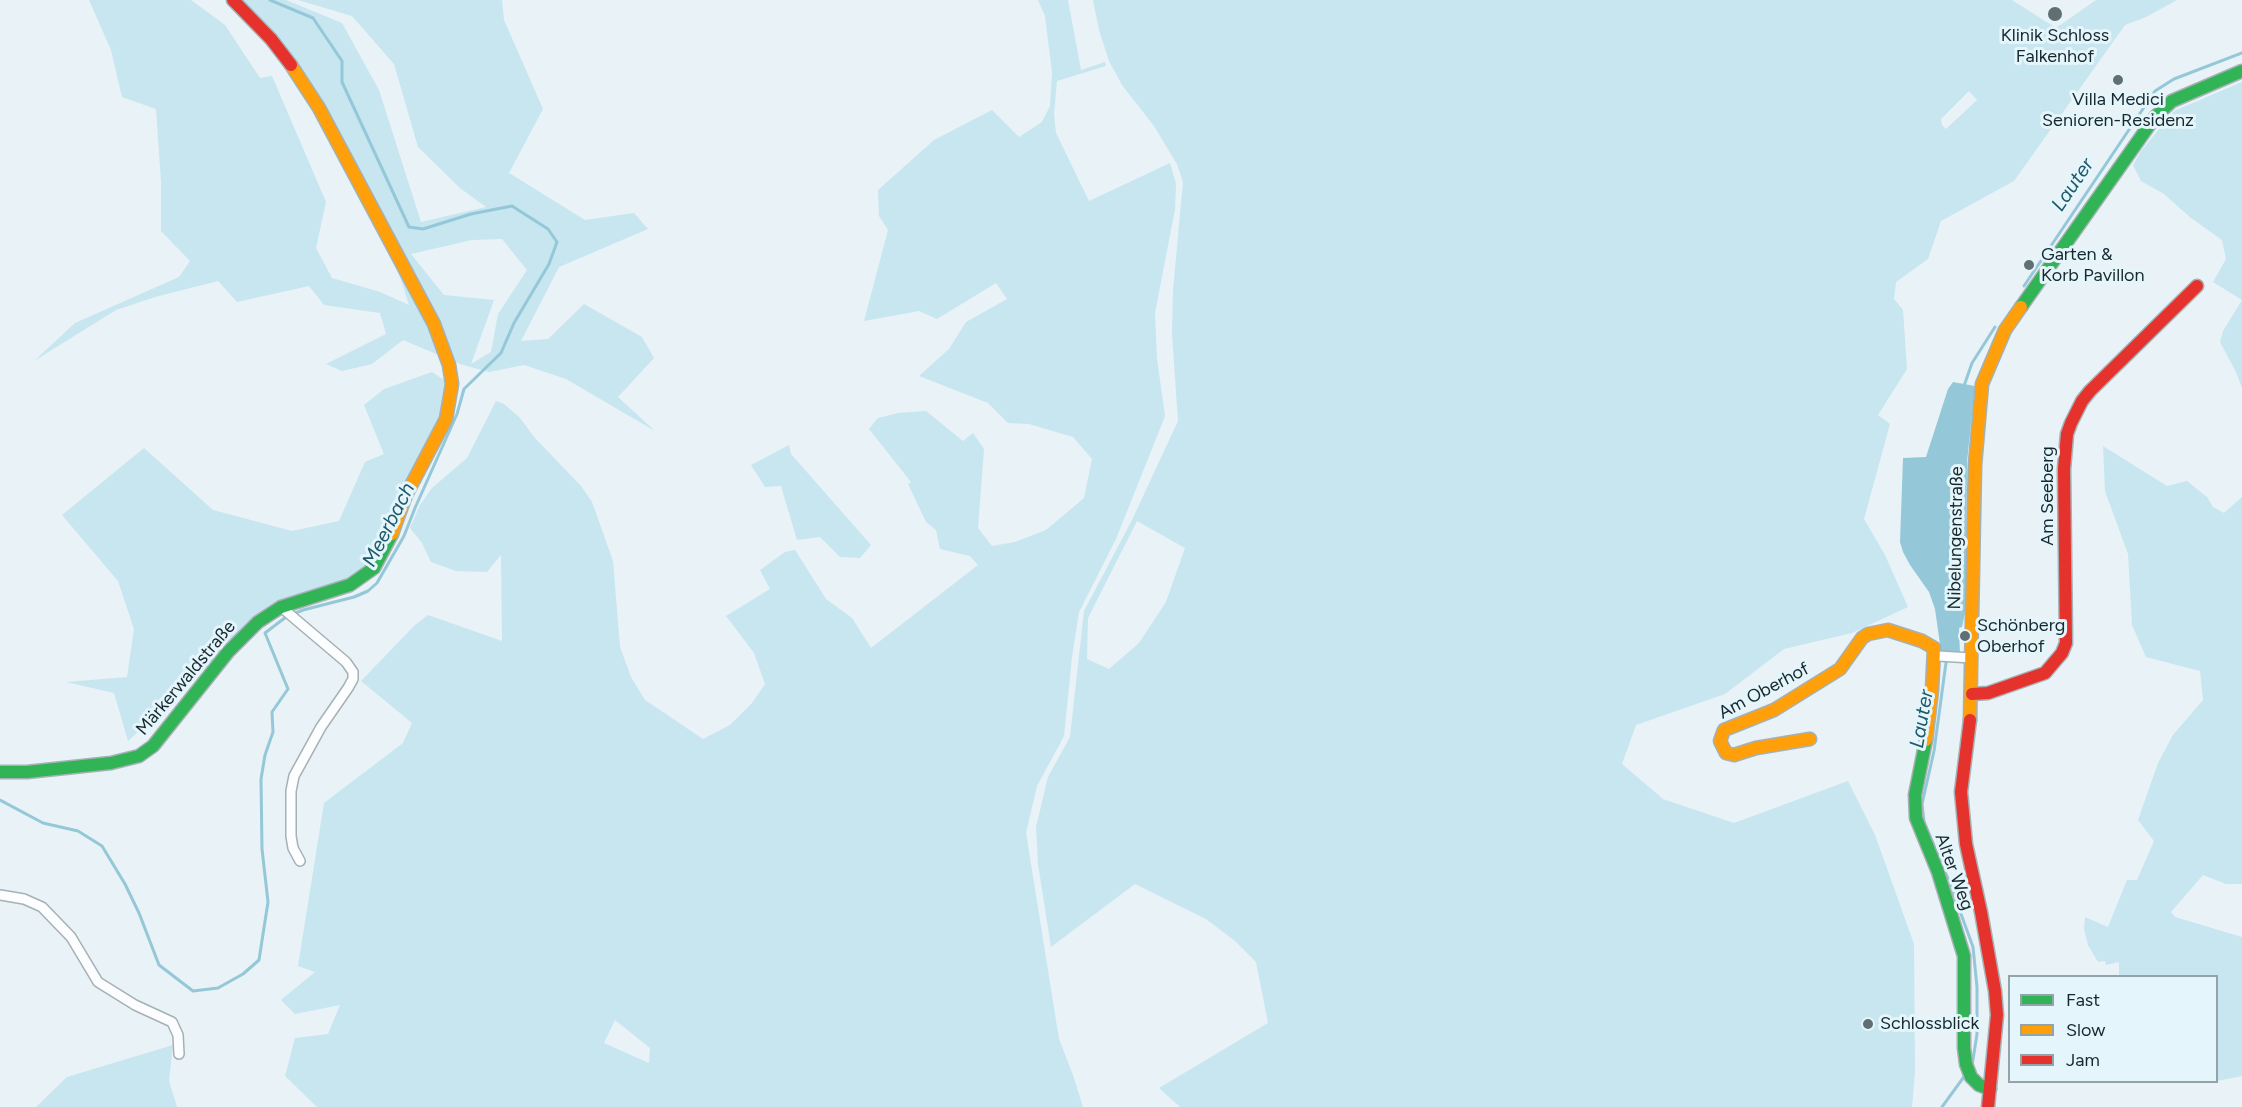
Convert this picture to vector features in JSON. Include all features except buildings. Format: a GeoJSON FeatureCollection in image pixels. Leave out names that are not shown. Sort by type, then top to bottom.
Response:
{"type":"FeatureCollection","features":[{"type":"Feature","properties":{"kind":"street","name":"Märkerwaldstraße"},"geometry":{"type":"LineString","coordinates":[[0,772],[88,766],[139,756],[153,746],[228,652],[258,622],[350,585],[374,568],[396,526],[406,495],[446,419],[452,384],[449,365],[434,324],[302,80],[271,39],[233,0]]}},
{"type":"Feature","properties":{"kind":"street","name":"Nibelungenstraße"},"geometry":{"type":"LineString","coordinates":[[1988,1107],[1997,1015],[1995,991],[1966,844],[1961,792],[1972,694],[1967,658],[1977,434],[1982,384],[2005,330],[2163,107],[2242,71]]}},
{"type":"Feature","properties":{"kind":"street","name":"Am Seeberg"},"geometry":{"type":"LineString","coordinates":[[1972,694],[1988,693],[2045,673],[2062,653],[2066,644],[2064,469],[2067,435],[2071,423],[2086,396],[2197,286]]}},
{"type":"Feature","properties":{"kind":"street"},"geometry":{"type":"LineString","coordinates":[[287,612],[350,666],[353,679],[299,763],[291,791],[290,822],[293,848],[300,861]]}},
{"type":"Feature","properties":{"kind":"street","name":"Am Oberhof"},"geometry":{"type":"LineString","coordinates":[[1810,740],[1756,748],[1734,755],[1726,753],[1720,741],[1724,730],[1774,710],[1839,669],[1862,638],[1868,634],[1888,630],[1905,635],[1934,648],[1936,656]]}},
{"type":"Feature","properties":{"kind":"street"},"geometry":{"type":"LineString","coordinates":[[1936,656],[1967,658]]}},
{"type":"Feature","properties":{"kind":"street","name":"Alter Weg"},"geometry":{"type":"LineString","coordinates":[[1936,656],[1924,756],[1915,795],[1916,818],[1938,872],[1964,956],[1966,1064],[1971,1077],[1979,1085],[1990,1089]]}},
{"type":"Feature","properties":{"kind":"street"},"geometry":{"type":"LineString","coordinates":[[0,895],[24,899],[42,907],[71,937],[98,982],[135,1005],[172,1023],[178,1035],[179,1054]]}},
{"type":"Feature","properties":{"kind":"shaded area"},"geometry":{"type":"Polygon","coordinates":[[[89,0],[191,0],[225,25],[260,78],[272,76],[326,202],[316,248],[332,278],[380,292],[409,305],[400,277],[350,158],[324,106],[285,46],[240,0],[286,0],[342,23],[379,90],[421,222],[486,207],[460,188],[418,147],[394,64],[352,16],[298,0],[502,0],[504,20],[543,109],[509,173],[585,220],[634,213],[648,229],[559,267],[521,341],[548,339],[584,304],[642,337],[654,358],[618,397],[655,431],[566,379],[524,365],[489,372],[460,364],[403,340],[372,364],[342,371],[326,364],[386,334],[380,313],[324,305],[309,286],[237,302],[218,281],[155,297],[116,310],[34,361],[75,323],[179,277],[190,261],[161,231],[161,182],[156,109],[122,97],[111,50],[89,0]],[[502,239],[472,240],[411,254],[444,295],[494,300],[471,364],[491,352],[498,314],[527,270],[502,239]]]}},
{"type":"Feature","properties":{"kind":"shaded area"},"geometry":{"type":"Polygon","coordinates":[[[1038,0],[1068,0],[1081,70],[1105,62],[1106,66],[1057,81],[1054,114],[1056,133],[1089,201],[1170,163],[1176,184],[1175,209],[1155,313],[1157,359],[1165,416],[1116,539],[1079,612],[1064,736],[1037,786],[1026,833],[1059,1039],[1083,1107],[317,1107],[285,1076],[295,1038],[328,1034],[340,1005],[295,1014],[281,1000],[315,972],[298,966],[324,803],[403,743],[412,723],[361,681],[415,625],[428,615],[502,641],[501,555],[487,572],[456,571],[431,562],[422,543],[410,528],[420,505],[432,488],[467,458],[496,401],[504,404],[520,418],[535,438],[581,486],[592,502],[613,561],[620,647],[631,677],[645,700],[703,739],[730,725],[752,703],[765,684],[754,653],[726,616],[770,589],[760,570],[785,552],[795,550],[826,599],[852,618],[871,648],[978,565],[970,556],[940,549],[936,530],[926,522],[908,484],[911,482],[869,429],[878,418],[898,413],[926,411],[963,441],[973,433],[984,449],[978,528],[992,546],[1015,542],[1046,530],[1084,498],[1092,459],[1073,437],[1029,424],[1008,423],[988,403],[919,376],[949,349],[966,322],[1007,299],[996,283],[937,319],[919,311],[864,321],[888,230],[879,216],[878,190],[934,140],[992,110],[1019,137],[1042,122],[1050,106],[1052,72],[1045,16],[1038,0]],[[615,1020],[604,1043],[649,1063],[650,1048],[615,1020]]]}},
{"type":"Feature","properties":{"kind":"shaded area"},"geometry":{"type":"Polygon","coordinates":[[[1093,0],[2012,0],[2056,28],[2096,0],[2177,0],[2146,17],[2125,25],[2014,181],[1941,221],[1928,259],[1896,282],[1894,299],[1903,310],[1907,369],[1878,415],[1890,424],[1864,519],[1885,555],[1908,607],[1852,633],[1784,649],[1725,694],[1636,725],[1622,764],[1663,799],[1734,823],[1848,781],[1875,835],[1914,944],[1915,1072],[1912,1107],[1180,1107],[1159,1088],[1268,1023],[1256,962],[1235,941],[1206,919],[1135,884],[1051,947],[1038,864],[1036,827],[1048,777],[1070,737],[1084,611],[1132,520],[1178,421],[1172,334],[1173,290],[1183,182],[1177,164],[1154,126],[1122,85],[1109,61],[1099,30],[1093,0]],[[1969,91],[1941,119],[1946,129],[1977,100],[1969,91]],[[1137,521],[1088,618],[1087,659],[1109,669],[1139,643],[1166,602],[1185,548],[1137,521]]]}},
{"type":"Feature","properties":{"kind":"shaded area"},"geometry":{"type":"Polygon","coordinates":[[[2242,82],[2242,300],[2213,282],[2226,259],[2222,240],[2191,218],[2164,194],[2141,181],[2133,165],[2141,151],[2174,111],[2242,82]]]}},
{"type":"Feature","properties":{"kind":"shaded area"},"geometry":{"type":"Polygon","coordinates":[[[2242,300],[2242,388],[2220,342],[2223,331],[2242,300]]]}},
{"type":"Feature","properties":{"kind":"shaded area"},"geometry":{"type":"Polygon","coordinates":[[[432,372],[447,382],[443,416],[383,555],[340,585],[273,604],[128,741],[114,693],[66,682],[127,677],[134,629],[118,581],[62,515],[144,448],[213,510],[292,531],[339,521],[365,462],[384,454],[364,405],[384,389],[432,372]]]}},
{"type":"Feature","properties":{"kind":"shaded area"},"geometry":{"type":"Polygon","coordinates":[[[1953,382],[1975,386],[1967,462],[1966,608],[1962,627],[1959,628],[1960,653],[1941,651],[1935,609],[1929,592],[1910,565],[1900,542],[1903,458],[1926,457],[1948,389],[1953,382]]]}},
{"type":"Feature","properties":{"kind":"shaded area"},"geometry":{"type":"Polygon","coordinates":[[[789,445],[791,454],[871,545],[860,558],[840,557],[820,537],[797,540],[781,486],[765,487],[751,465],[789,445]]]}},
{"type":"Feature","properties":{"kind":"shaded area"},"geometry":{"type":"Polygon","coordinates":[[[2103,446],[2167,486],[2187,481],[2207,497],[2213,507],[2224,513],[2242,497],[2242,884],[2226,884],[2203,875],[2171,912],[2175,917],[2242,937],[2242,1076],[2218,1081],[2218,975],[2119,975],[2119,962],[2106,965],[2105,961],[2098,962],[2088,945],[2084,929],[2085,917],[2108,927],[2127,880],[2137,880],[2154,841],[2138,820],[2158,763],[2173,735],[2203,700],[2200,671],[2146,657],[2132,625],[2128,554],[2105,491],[2103,446]]]}},
{"type":"Feature","properties":{"kind":"shaded area"},"geometry":{"type":"Polygon","coordinates":[[[173,1045],[169,1081],[177,1107],[36,1107],[67,1077],[173,1045]]]}},
{"type":"Feature","properties":{"kind":"waterway","name":"Meerbach"},"geometry":{"type":"LineString","coordinates":[[0,800],[43,823],[78,831],[102,846],[139,913],[159,965],[193,991],[218,988],[243,974],[259,960],[268,902],[262,849],[261,779],[265,755],[273,732],[272,712],[288,689],[265,633],[286,617],[303,610],[354,597],[368,591],[377,583],[404,536],[457,414],[464,389],[501,353],[514,323],[549,264],[557,242],[548,229],[512,206],[471,214],[423,229],[409,227],[342,82],[342,61],[313,18],[270,0]]}},
{"type":"Feature","properties":{"kind":"waterway","name":"Lauter"},"geometry":{"type":"LineString","coordinates":[[2024,286],[2155,91],[2174,79],[2242,53]]}},
{"type":"Feature","properties":{"kind":"waterway","name":"Lauter"},"geometry":{"type":"LineString","coordinates":[[1964,386],[1972,363],[1995,327]]}},
{"type":"Feature","properties":{"kind":"waterway","name":"Lauter"},"geometry":{"type":"LineString","coordinates":[[1948,648],[1934,751],[1922,804],[1924,822],[1973,947],[1977,987],[1977,1034],[1972,1066]]}},
{"type":"Feature","properties":{"kind":"waterway","name":"Lauter"},"geometry":{"type":"LineString","coordinates":[[1942,1107],[1966,1074]]}},
{"type":"Feature","properties":{"kind":"traffic: fast"},"geometry":{"type":"LineString","coordinates":[[2021,307],[2155,117],[2172,101],[2242,71]]}},
{"type":"Feature","properties":{"kind":"traffic: fast"},"geometry":{"type":"LineString","coordinates":[[0,772],[27,772],[111,763],[139,756],[153,746],[228,652],[258,622],[281,607],[350,585],[374,568],[392,534]]}},
{"type":"Feature","properties":{"kind":"traffic: fast"},"geometry":{"type":"LineString","coordinates":[[1926,740],[1915,795],[1916,818],[1938,872],[1964,956],[1966,1064],[1971,1077],[1979,1085],[1990,1089]]}},
{"type":"Feature","properties":{"kind":"traffic: slow"},"geometry":{"type":"LineString","coordinates":[[291,65],[319,108],[434,324],[449,365],[452,384],[446,419],[406,495],[392,534]]}},
{"type":"Feature","properties":{"kind":"traffic: slow"},"geometry":{"type":"LineString","coordinates":[[1970,720],[1975,465],[1982,384],[2005,330],[2021,307]]}},
{"type":"Feature","properties":{"kind":"traffic: slow"},"geometry":{"type":"LineString","coordinates":[[1810,739],[1756,748],[1734,755],[1726,753],[1720,741],[1724,730],[1774,710],[1840,669],[1862,638],[1868,634],[1888,630],[1922,641],[1934,648],[1926,740]]}},
{"type":"Feature","properties":{"kind":"traffic: jam"},"geometry":{"type":"LineString","coordinates":[[233,0],[271,39],[291,65]]}},
{"type":"Feature","properties":{"kind":"traffic: jam"},"geometry":{"type":"LineString","coordinates":[[1972,694],[1988,693],[2045,673],[2062,653],[2066,643],[2064,469],[2067,434],[2071,423],[2090,391],[2197,286]]}},
{"type":"Feature","properties":{"kind":"traffic: jam"},"geometry":{"type":"LineString","coordinates":[[1970,720],[1961,792],[1966,844],[1981,912],[1997,1015],[1988,1107]]}},
{"type":"Feature","properties":{"kind":"place","name":"Klinik Schloss Falkenhof"},"geometry":{"type":"Point","coordinates":[2055,14]}},
{"type":"Feature","properties":{"kind":"place","name":"Villa Medici Senioren-Residenz"},"geometry":{"type":"Point","coordinates":[2118,80]}},
{"type":"Feature","properties":{"kind":"place","name":"Garten & Korb Pavillon"},"geometry":{"type":"Point","coordinates":[2029,265]}},
{"type":"Feature","properties":{"kind":"place","name":"Schönberg Oberhof"},"geometry":{"type":"Point","coordinates":[1965,636]}},
{"type":"Feature","properties":{"kind":"place","name":"Schlossblick"},"geometry":{"type":"Point","coordinates":[1868,1024]}}]}
